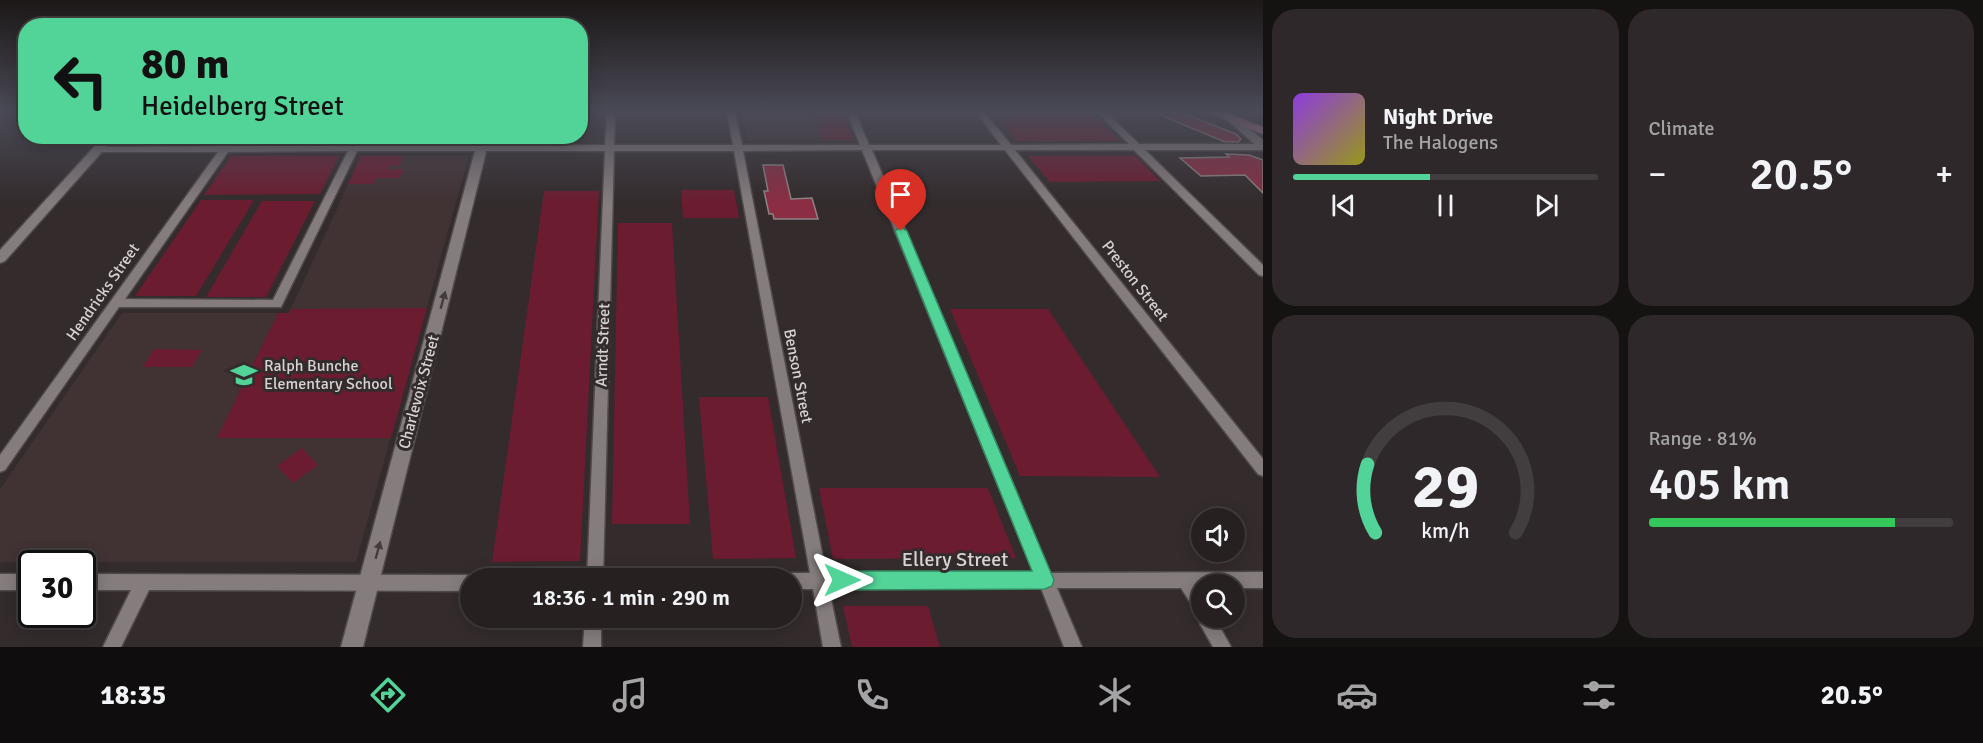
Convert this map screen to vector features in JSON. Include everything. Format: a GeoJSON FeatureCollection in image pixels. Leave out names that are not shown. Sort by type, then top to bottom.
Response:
{"type":"FeatureCollection","features":[{"type":"Feature","properties":{"kind":"street","name":"Arndt Street"},"geometry":{"type":"LineString","coordinates":[[595,568],[610,142]]}},
{"type":"Feature","properties":{"kind":"street","name":"Benson Street"},"geometry":{"type":"LineString","coordinates":[[737,142],[832,647]]}},
{"type":"Feature","properties":{"kind":"street"},"geometry":{"type":"LineString","coordinates":[[864,142],[1073,647]]}},
{"type":"Feature","properties":{"kind":"street","name":"Preston Street"},"geometry":{"type":"LineString","coordinates":[[1004,142],[1263,470]]}},
{"type":"Feature","properties":{"kind":"street"},"geometry":{"type":"LineString","coordinates":[[1131,142],[1263,272]]}},
{"type":"Feature","properties":{"kind":"street"},"geometry":{"type":"LineString","coordinates":[[0,258],[104,144]]}},
{"type":"Feature","properties":{"kind":"street","name":"Hendricks Street"},"geometry":{"type":"LineString","coordinates":[[0,466],[229,144]]}},
{"type":"Feature","properties":{"kind":"street"},"geometry":{"type":"LineString","coordinates":[[116,303],[277,304],[356,144]]}},
{"type":"Feature","properties":{"kind":"street"},"geometry":{"type":"LineString","coordinates":[[100,149],[354,148],[441,144]]}},
{"type":"Feature","properties":{"kind":"street","name":"Charlevoix Street"},"geometry":{"type":"LineString","coordinates":[[352,647],[483,144]]}},
{"type":"Feature","properties":{"kind":"street"},"geometry":{"type":"LineString","coordinates":[[534,144],[610,147],[1263,146]]}},
{"type":"Feature","properties":{"kind":"street"},"geometry":{"type":"LineString","coordinates":[[1185,580],[1191,590]]}},
{"type":"Feature","properties":{"kind":"street","name":"Ellery Street"},"geometry":{"type":"LineString","coordinates":[[802,581],[1263,580]]}},
{"type":"Feature","properties":{"kind":"street"},"geometry":{"type":"LineString","coordinates":[[0,582],[18,582]]}},
{"type":"Feature","properties":{"kind":"street"},"geometry":{"type":"LineString","coordinates":[[96,582],[460,583]]}},
{"type":"Feature","properties":{"kind":"street"},"geometry":{"type":"LineString","coordinates":[[112,647],[144,582]]}},
{"type":"Feature","properties":{"kind":"street"},"geometry":{"type":"LineString","coordinates":[[592,647],[593,628]]}},
{"type":"Feature","properties":{"kind":"street"},"geometry":{"type":"LineString","coordinates":[[1212,628],[1222,647]]}},
{"type":"Feature","properties":{"kind":"shaded area"},"geometry":{"type":"Polygon","coordinates":[[[231,156],[339,156],[320,194],[204,195],[231,156]]]}},
{"type":"Feature","properties":{"kind":"shaded area","name":"Ralph Bunche Elementary School"},"geometry":{"type":"Polygon","coordinates":[[[361,156],[469,156],[356,562],[96,562],[96,550],[18,550],[18,562],[0,562],[0,489],[122,313],[289,313],[361,156]]]}},
{"type":"Feature","properties":{"kind":"shaded area"},"geometry":{"type":"Polygon","coordinates":[[[361,156],[403,156],[399,166],[390,166],[387,170],[404,169],[400,178],[376,178],[373,184],[348,184],[361,156]]]}},
{"type":"Feature","properties":{"kind":"shaded area"},"geometry":{"type":"Polygon","coordinates":[[[1028,156],[1136,156],[1160,181],[1050,182],[1028,156]]]}},
{"type":"Feature","properties":{"kind":"shaded area"},"geometry":{"type":"Polygon","coordinates":[[[681,190],[734,190],[739,218],[683,218],[681,190]]]}},
{"type":"Feature","properties":{"kind":"shaded area"},"geometry":{"type":"Polygon","coordinates":[[[544,191],[599,191],[580,561],[492,562],[544,191]]]}},
{"type":"Feature","properties":{"kind":"shaded area"},"geometry":{"type":"Polygon","coordinates":[[[201,200],[254,200],[196,296],[135,296],[201,200]]]}},
{"type":"Feature","properties":{"kind":"shaded area"},"geometry":{"type":"Polygon","coordinates":[[[262,201],[315,201],[266,297],[206,297],[262,201]]]}},
{"type":"Feature","properties":{"kind":"shaded area"},"geometry":{"type":"Polygon","coordinates":[[[618,223],[672,223],[690,524],[612,524],[618,223]]]}},
{"type":"Feature","properties":{"kind":"shaded area"},"geometry":{"type":"Polygon","coordinates":[[[427,308],[391,438],[217,438],[278,313],[289,313],[291,309],[427,308]]]}},
{"type":"Feature","properties":{"kind":"shaded area"},"geometry":{"type":"Polygon","coordinates":[[[950,309],[1048,309],[1160,477],[1020,476],[950,309]]]}},
{"type":"Feature","properties":{"kind":"shaded area"},"geometry":{"type":"Polygon","coordinates":[[[154,349],[202,350],[192,367],[143,367],[154,349]]]}},
{"type":"Feature","properties":{"kind":"shaded area"},"geometry":{"type":"Polygon","coordinates":[[[699,397],[768,397],[796,558],[713,559],[699,397]]]}},
{"type":"Feature","properties":{"kind":"shaded area"},"geometry":{"type":"Polygon","coordinates":[[[302,448],[318,465],[293,483],[277,466],[302,448]]]}},
{"type":"Feature","properties":{"kind":"shaded area"},"geometry":{"type":"Polygon","coordinates":[[[819,488],[988,488],[1016,558],[833,559],[819,488]]]}},
{"type":"Feature","properties":{"kind":"shaded area"},"geometry":{"type":"Polygon","coordinates":[[[843,606],[928,606],[940,647],[852,647],[843,606]]]}},
{"type":"Feature","properties":{"kind":"building"},"geometry":{"type":"Polygon","coordinates":[[[1226,154],[1249,155],[1263,160],[1263,193],[1245,175],[1201,176],[1180,158],[1229,157],[1226,154]]]}},
{"type":"Feature","properties":{"kind":"building"},"geometry":{"type":"Polygon","coordinates":[[[763,165],[783,165],[791,199],[812,198],[818,219],[774,219],[773,214],[769,214],[764,191],[768,191],[763,165]]]}},
{"type":"Feature","properties":{"kind":"place","name":"Ralph Bunche Elementary School"},"geometry":{"type":"Point","coordinates":[244,375]}},
{"type":"Feature","properties":{"kind":"route"},"geometry":{"type":"LineString","coordinates":[[842,580],[1045,580],[901,231]]}}]}
